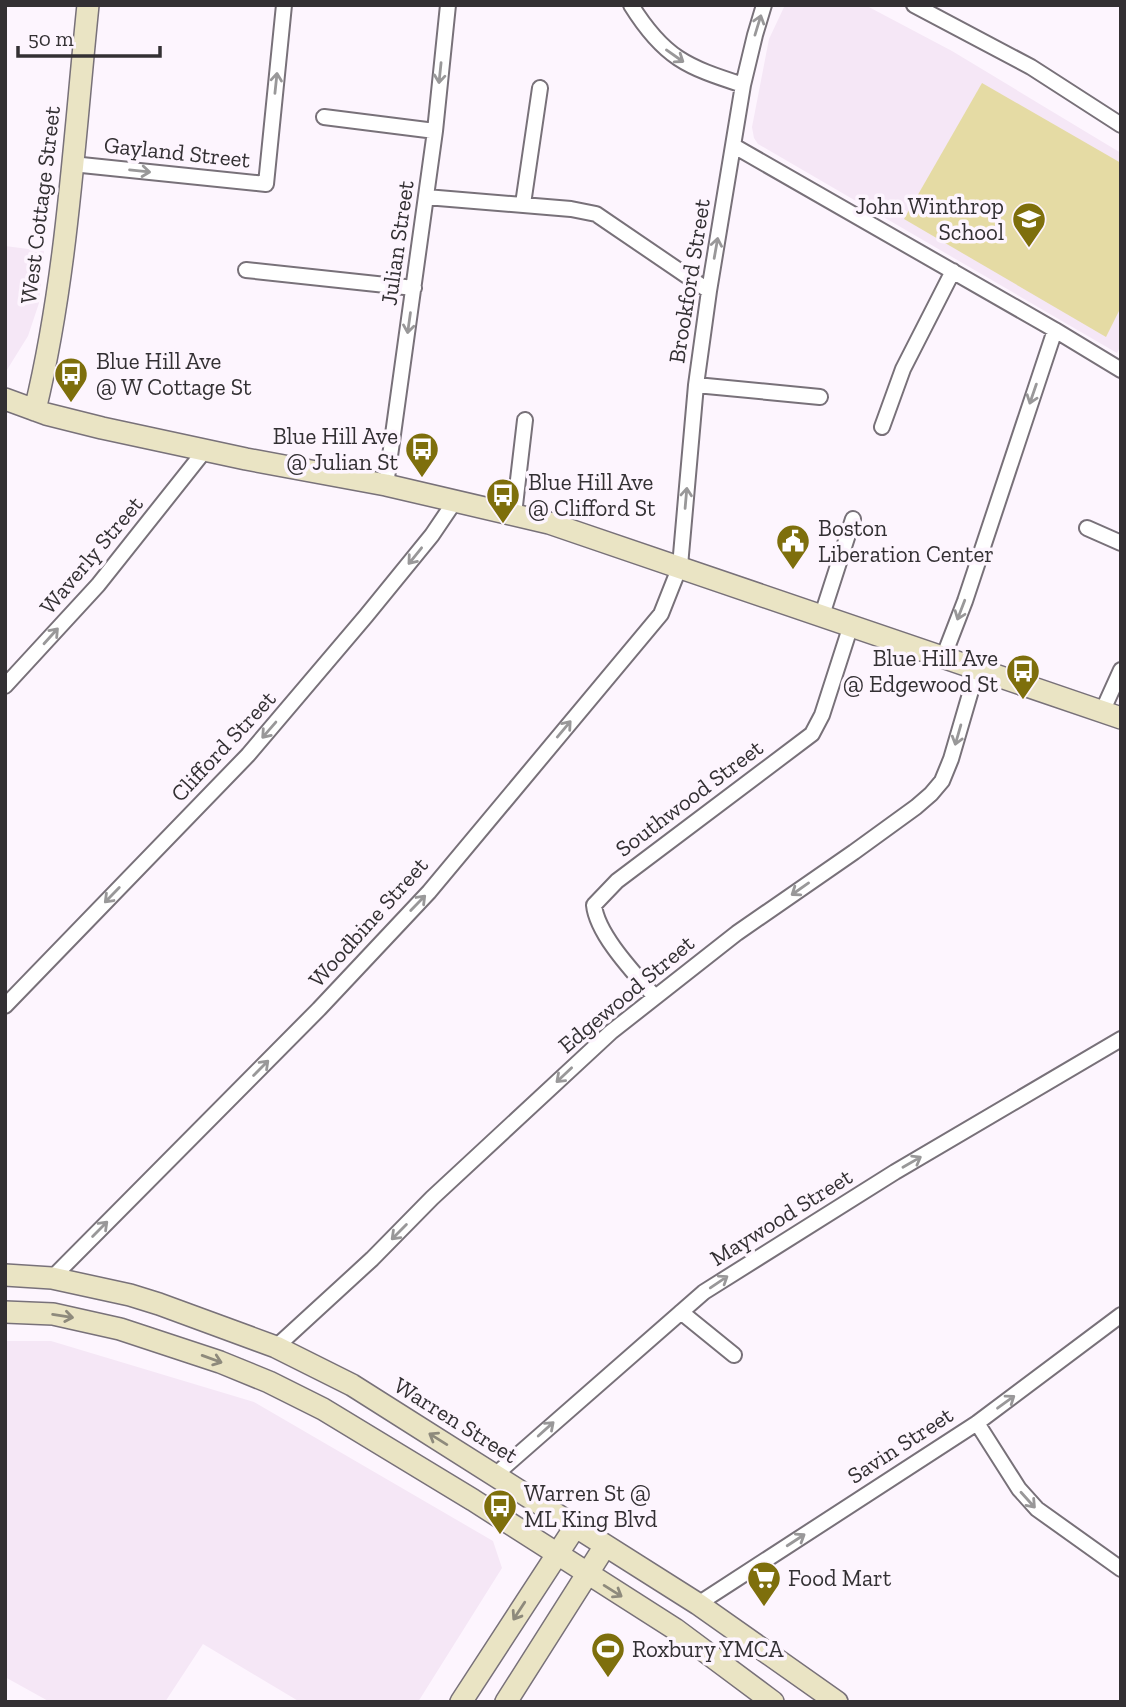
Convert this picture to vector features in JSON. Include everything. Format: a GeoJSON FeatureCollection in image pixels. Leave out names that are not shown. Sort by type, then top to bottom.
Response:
{"type":"FeatureCollection","features":[{"type":"Feature","properties":{"kind":"main road","name":"West Cottage Street"},"geometry":{"type":"LineString","coordinates":[[36,410],[47,363],[57,298],[88,5]]}},
{"type":"Feature","properties":{"kind":"main road"},"geometry":{"type":"LineString","coordinates":[[5,399],[102,428],[386,485],[572,529],[1111,715]]}},
{"type":"Feature","properties":{"kind":"main road","name":"Warren Street"},"geometry":{"type":"LineString","coordinates":[[5,1275],[52,1278],[149,1301],[276,1348],[352,1385],[698,1604],[837,1702]]}},
{"type":"Feature","properties":{"kind":"main road"},"geometry":{"type":"LineString","coordinates":[[5,1312],[62,1316],[120,1329],[220,1362],[269,1382],[343,1422],[474,1500],[700,1646],[766,1700]]}},
{"type":"Feature","properties":{"kind":"main road"},"geometry":{"type":"LineString","coordinates":[[461,1702],[575,1527]]}},
{"type":"Feature","properties":{"kind":"main road"},"geometry":{"type":"LineString","coordinates":[[506,1702],[605,1546]]}},
{"type":"Feature","properties":{"kind":"street","name":"Gayland Street"},"geometry":{"type":"LineString","coordinates":[[72,164],[266,184],[284,5]]}},
{"type":"Feature","properties":{"kind":"street","name":"Julian Street"},"geometry":{"type":"LineString","coordinates":[[386,485],[435,131],[448,5]]}},
{"type":"Feature","properties":{"kind":"street"},"geometry":{"type":"LineString","coordinates":[[631,5],[658,43],[677,58],[697,70],[743,85]]}},
{"type":"Feature","properties":{"kind":"street","name":"Brookford Street"},"geometry":{"type":"LineString","coordinates":[[680,566],[696,385],[709,290],[743,85],[764,5]]}},
{"type":"Feature","properties":{"kind":"street"},"geometry":{"type":"LineString","coordinates":[[914,5],[1031,67],[1121,125]]}},
{"type":"Feature","properties":{"kind":"street"},"geometry":{"type":"LineString","coordinates":[[523,204],[540,88]]}},
{"type":"Feature","properties":{"kind":"street"},"geometry":{"type":"LineString","coordinates":[[324,117],[435,131]]}},
{"type":"Feature","properties":{"kind":"street"},"geometry":{"type":"LineString","coordinates":[[734,146],[1121,370]]}},
{"type":"Feature","properties":{"kind":"street"},"geometry":{"type":"LineString","coordinates":[[426,197],[523,204],[596,214],[709,290]]}},
{"type":"Feature","properties":{"kind":"street"},"geometry":{"type":"LineString","coordinates":[[246,270],[414,288]]}},
{"type":"Feature","properties":{"kind":"street"},"geometry":{"type":"LineString","coordinates":[[882,427],[903,369],[953,271]]}},
{"type":"Feature","properties":{"kind":"street"},"geometry":{"type":"LineString","coordinates":[[943,658],[965,601],[1055,330]]}},
{"type":"Feature","properties":{"kind":"street"},"geometry":{"type":"LineString","coordinates":[[696,385],[820,397]]}},
{"type":"Feature","properties":{"kind":"street"},"geometry":{"type":"LineString","coordinates":[[514,514],[525,420]]}},
{"type":"Feature","properties":{"kind":"street","name":"Waverly Street"},"geometry":{"type":"LineString","coordinates":[[5,686],[97,585],[206,449]]}},
{"type":"Feature","properties":{"kind":"street","name":"Clifford Street"},"geometry":{"type":"LineString","coordinates":[[5,1006],[247,755],[391,586],[432,535],[455,500]]}},
{"type":"Feature","properties":{"kind":"street"},"geometry":{"type":"LineString","coordinates":[[822,615],[853,519]]}},
{"type":"Feature","properties":{"kind":"street"},"geometry":{"type":"LineString","coordinates":[[1087,528],[1121,543]]}},
{"type":"Feature","properties":{"kind":"street","name":"Woodbine Street"},"geometry":{"type":"LineString","coordinates":[[52,1278],[319,1009],[429,892],[661,614],[680,566]]}},
{"type":"Feature","properties":{"kind":"street","name":"Southwood Street"},"geometry":{"type":"LineString","coordinates":[[655,997],[623,960],[594,913],[594,905],[617,881],[812,734],[822,715],[851,625]]}},
{"type":"Feature","properties":{"kind":"street","name":"Edgewood Street"},"geometry":{"type":"LineString","coordinates":[[276,1348],[611,1032],[737,933],[854,852],[930,794],[942,781],[951,758],[977,670]]}},
{"type":"Feature","properties":{"kind":"street"},"geometry":{"type":"LineString","coordinates":[[1111,715],[1121,670]]}},
{"type":"Feature","properties":{"kind":"street","name":"Maywood Street"},"geometry":{"type":"LineString","coordinates":[[495,1475],[704,1292],[895,1172],[1121,1039]]}},
{"type":"Feature","properties":{"kind":"street"},"geometry":{"type":"LineString","coordinates":[[681,1312],[734,1355]]}},
{"type":"Feature","properties":{"kind":"street","name":"Savin Street"},"geometry":{"type":"LineString","coordinates":[[698,1604],[977,1423],[1121,1315]]}},
{"type":"Feature","properties":{"kind":"street"},"geometry":{"type":"LineString","coordinates":[[977,1423],[1019,1489],[1037,1509],[1121,1569]]}},
{"type":"Feature","properties":{"kind":"shaded area","name":"John Winthrop School"},"geometry":{"type":"Polygon","coordinates":[[[785,5],[865,5],[952,51],[1121,153],[1121,345],[1117,353],[758,144],[752,127],[769,39],[785,5]]]}},
{"type":"Feature","properties":{"kind":"shaded area"},"geometry":{"type":"Polygon","coordinates":[[[982,83],[1121,163],[1121,307],[1106,337],[904,219],[982,83]]]}},
{"type":"Feature","properties":{"kind":"shaded area"},"geometry":{"type":"Polygon","coordinates":[[[5,246],[44,251],[39,303],[28,336],[5,373],[5,246]]]}},
{"type":"Feature","properties":{"kind":"shaded area"},"geometry":{"type":"Polygon","coordinates":[[[5,1341],[51,1341],[254,1402],[493,1541],[502,1568],[418,1702],[300,1702],[203,1644],[165,1702],[50,1702],[5,1677],[5,1341]]]}},
{"type":"Feature","properties":{"kind":"place","name":"John Winthrop School"},"geometry":{"type":"Point","coordinates":[1029,249]}},
{"type":"Feature","properties":{"kind":"place","name":"Blue Hill Ave @ W Cottage St"},"geometry":{"type":"Point","coordinates":[71,404]}},
{"type":"Feature","properties":{"kind":"place","name":"Blue Hill Ave @ Julian St"},"geometry":{"type":"Point","coordinates":[422,479]}},
{"type":"Feature","properties":{"kind":"place","name":"Blue Hill Ave @ Clifford St"},"geometry":{"type":"Point","coordinates":[503,525]}},
{"type":"Feature","properties":{"kind":"place","name":"Boston Liberation Center"},"geometry":{"type":"Point","coordinates":[793,571]}},
{"type":"Feature","properties":{"kind":"place","name":"Blue Hill Ave @ Edgewood St"},"geometry":{"type":"Point","coordinates":[1023,701]}},
{"type":"Feature","properties":{"kind":"place","name":"Warren St @ ML King Blvd"},"geometry":{"type":"Point","coordinates":[500,1536]}},
{"type":"Feature","properties":{"kind":"place","name":"Food Mart"},"geometry":{"type":"Point","coordinates":[764,1608]}},
{"type":"Feature","properties":{"kind":"place","name":"Roxbury YMCA"},"geometry":{"type":"Point","coordinates":[608,1679]}}]}
